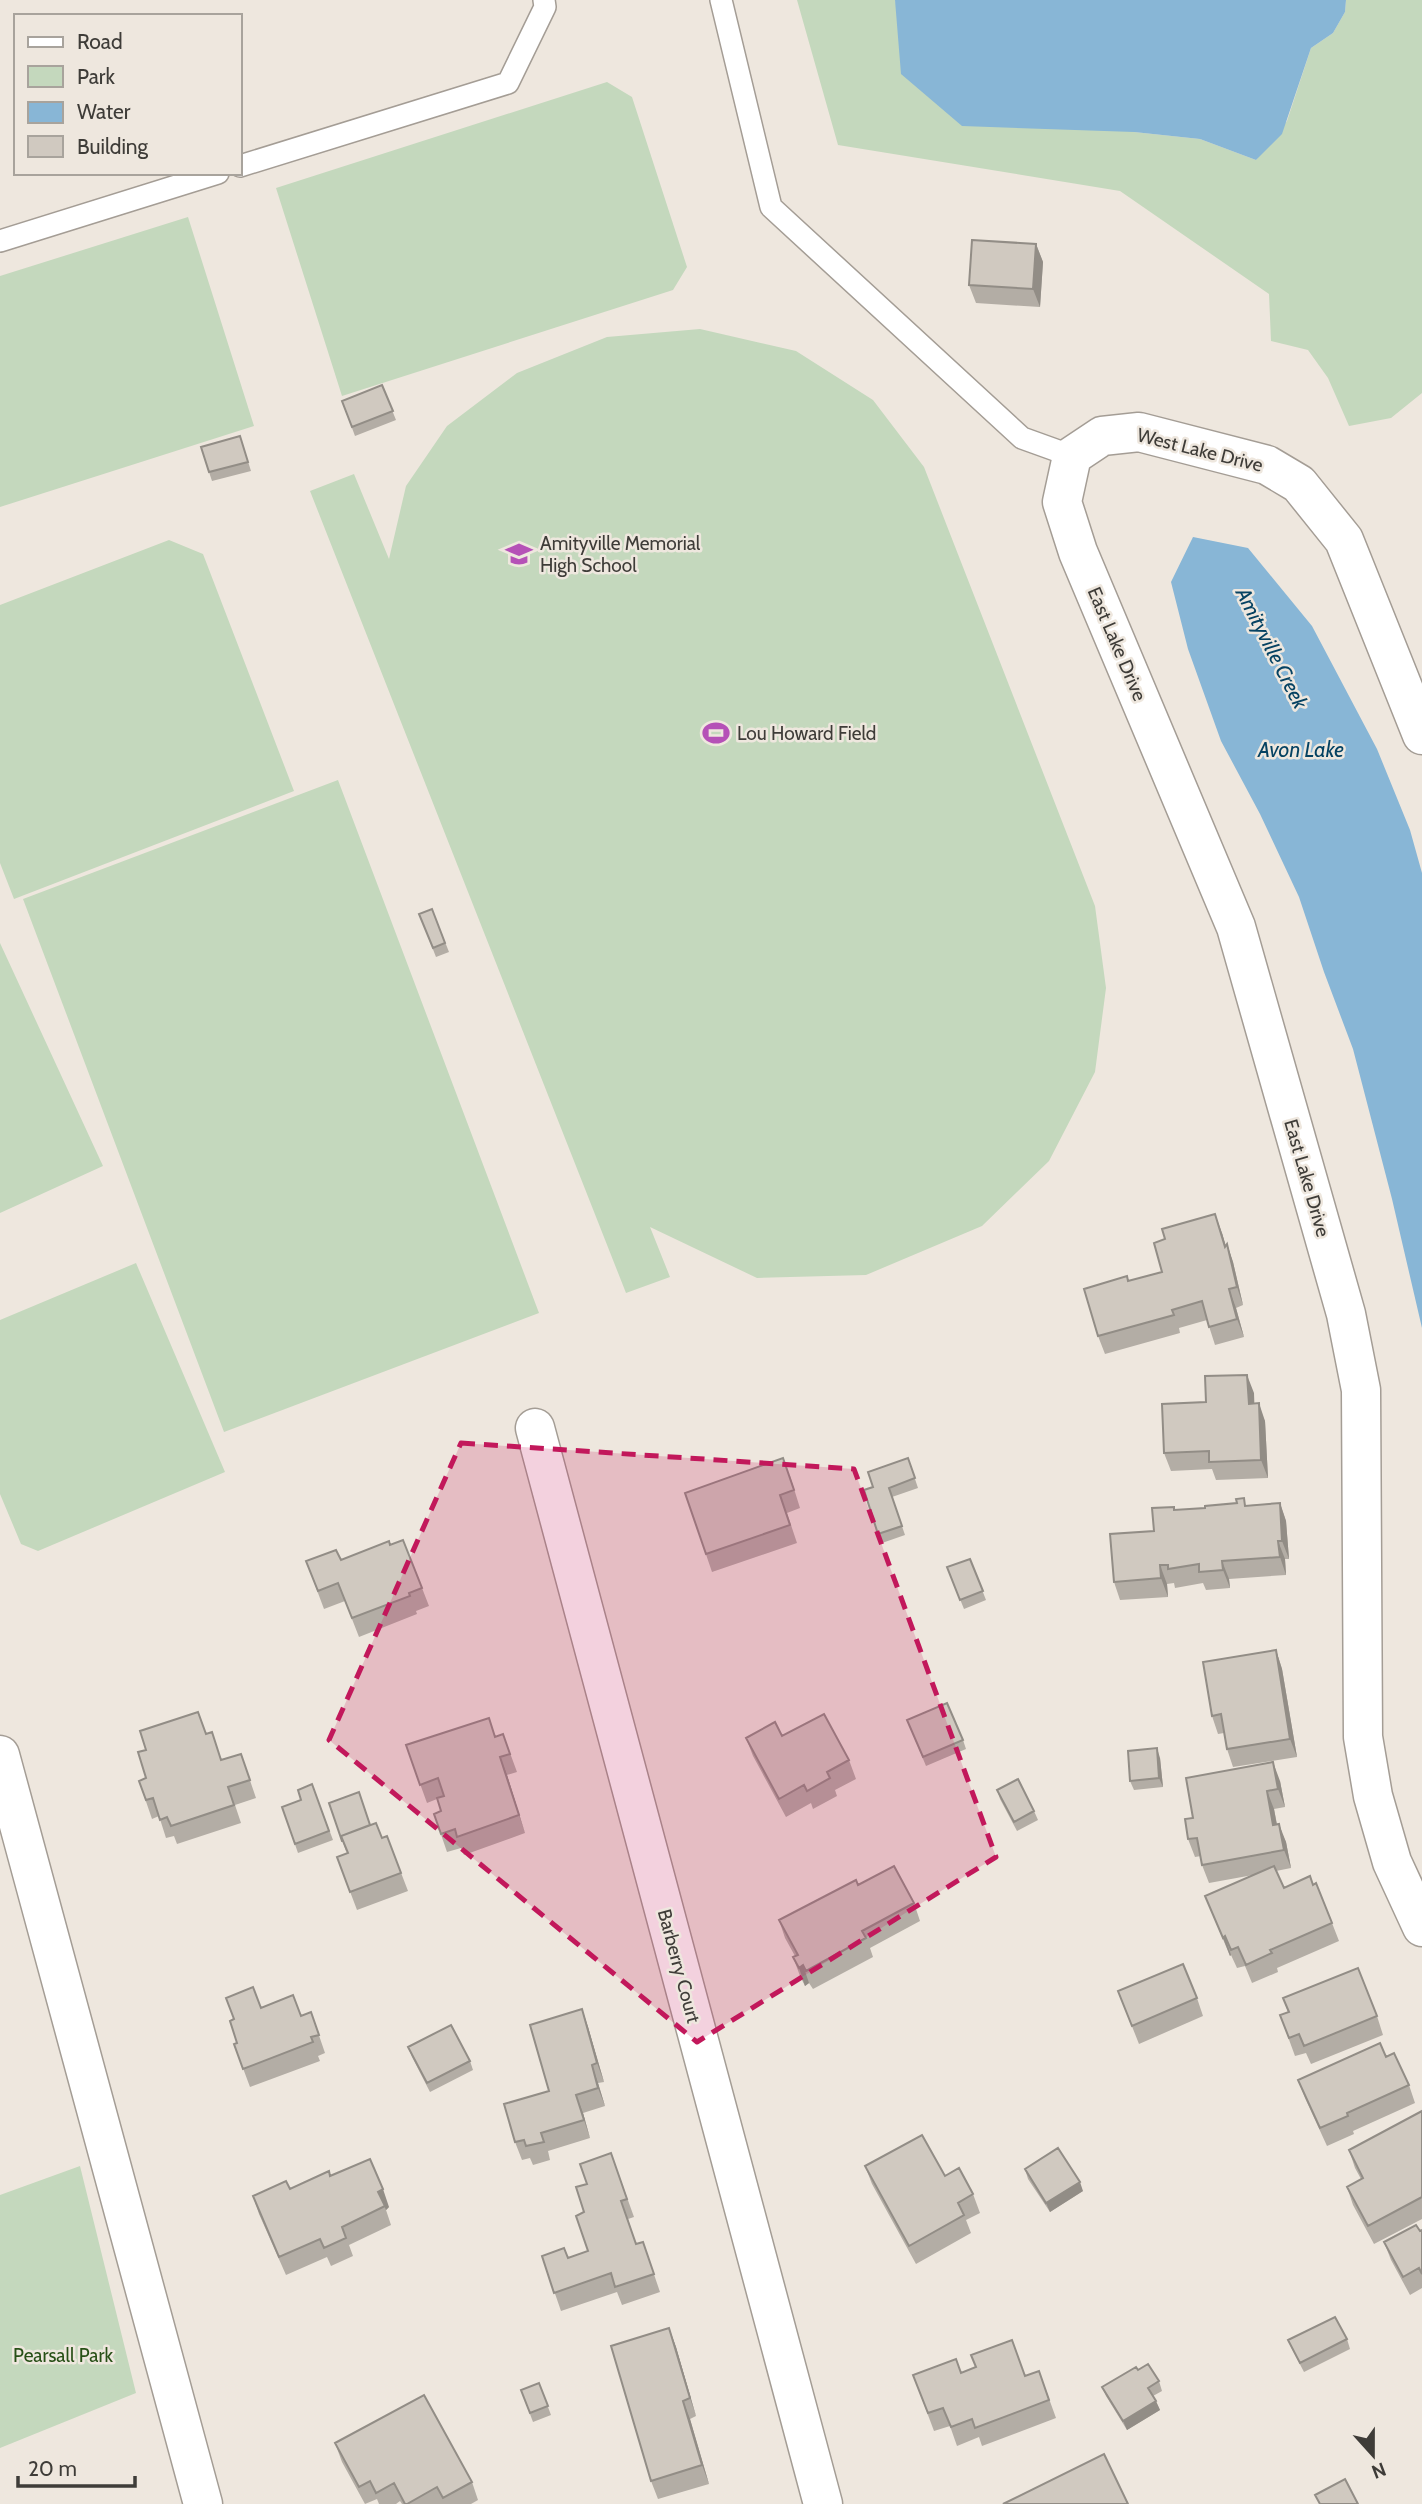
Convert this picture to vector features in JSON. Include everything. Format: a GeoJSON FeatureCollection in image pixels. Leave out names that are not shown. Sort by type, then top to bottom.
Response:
{"type":"FeatureCollection","features":[{"type":"Feature","properties":{"kind":"street","name":"West Lake Drive"},"geometry":{"type":"LineString","coordinates":[[1072,456],[1102,436],[1139,432],[1267,465],[1299,484],[1344,540],[1422,735]]}},
{"type":"Feature","properties":{"kind":"street","name":"East Lake Drive"},"geometry":{"type":"LineString","coordinates":[[1072,456],[1062,502],[1078,552],[1236,927],[1346,1314],[1361,1390],[1363,1737],[1373,1796],[1392,1862],[1422,1927]]}},
{"type":"Feature","properties":{"kind":"street","name":"Barberry Court"},"geometry":{"type":"LineString","coordinates":[[535,1428],[823,2504]]}},
{"type":"Feature","properties":{"kind":"street"},"geometry":{"type":"LineString","coordinates":[[0,1755],[203,2504]]}},
{"type":"Feature","properties":{"kind":"lane"},"geometry":{"type":"LineString","coordinates":[[242,165],[508,83],[545,7],[544,0]]}},
{"type":"Feature","properties":{"kind":"lane"},"geometry":{"type":"LineString","coordinates":[[721,0],[771,207],[1022,438],[1072,456]]}},
{"type":"Feature","properties":{"kind":"lane"},"geometry":{"type":"LineString","coordinates":[[0,241],[212,175]]}},
{"type":"Feature","properties":{"kind":"highlighted area"},"geometry":{"type":"Polygon","coordinates":[[[461,1443],[854,1469],[996,1857],[697,2042],[329,1740],[461,1443]]]}},
{"type":"Feature","properties":{"kind":"green space"},"geometry":{"type":"Polygon","coordinates":[[[797,0],[895,0],[896,4],[1134,132],[1200,139],[1256,160],[1287,121],[1311,48],[1333,33],[1345,12],[1346,0],[1422,0],[1422,393],[1391,418],[1349,426],[1328,378],[1308,350],[1271,341],[1269,294],[1120,191],[838,145],[797,0]]]}},
{"type":"Feature","properties":{"kind":"green space"},"geometry":{"type":"Polygon","coordinates":[[[607,82],[632,97],[687,267],[673,290],[342,396],[276,188],[607,82]]]}},
{"type":"Feature","properties":{"kind":"green space"},"geometry":{"type":"Polygon","coordinates":[[[188,217],[254,426],[0,507],[0,276],[188,217]]]}},
{"type":"Feature","properties":{"kind":"green space","name":"Lou Howard Field"},"geometry":{"type":"Polygon","coordinates":[[[700,329],[796,351],[873,400],[924,467],[1095,906],[1106,988],[1095,1072],[1049,1161],[982,1226],[866,1275],[757,1278],[650,1227],[670,1277],[626,1293],[310,491],[354,474],[389,559],[406,486],[447,426],[517,373],[607,337],[700,329]]]}},
{"type":"Feature","properties":{"kind":"green space"},"geometry":{"type":"Polygon","coordinates":[[[169,540],[203,554],[294,791],[14,899],[0,863],[0,605],[169,540]]]}},
{"type":"Feature","properties":{"kind":"green space"},"geometry":{"type":"Polygon","coordinates":[[[338,780],[539,1313],[224,1432],[23,899],[338,780]]]}},
{"type":"Feature","properties":{"kind":"green space"},"geometry":{"type":"Polygon","coordinates":[[[0,943],[103,1166],[0,1213],[0,943]]]}},
{"type":"Feature","properties":{"kind":"green space"},"geometry":{"type":"Polygon","coordinates":[[[136,1263],[225,1472],[38,1551],[21,1544],[0,1494],[0,1320],[136,1263]]]}},
{"type":"Feature","properties":{"kind":"green space","name":"Pearsall Park"},"geometry":{"type":"Polygon","coordinates":[[[80,2166],[136,2393],[0,2448],[0,2195],[80,2166]]]}},
{"type":"Feature","properties":{"kind":"water"},"geometry":{"type":"Polygon","coordinates":[[[895,0],[1346,0],[1345,12],[1333,33],[1311,48],[1282,134],[1256,160],[1200,139],[1134,132],[962,126],[901,74],[895,0]]]}},
{"type":"Feature","properties":{"kind":"water","name":"Avon Lake"},"geometry":{"type":"Polygon","coordinates":[[[1193,537],[1248,548],[1312,626],[1377,749],[1410,830],[1422,873],[1422,1328],[1353,1049],[1299,897],[1260,814],[1221,741],[1188,649],[1171,582],[1193,537]]]}},
{"type":"Feature","properties":{"kind":"building"},"geometry":{"type":"Polygon","coordinates":[[[972,240],[1036,244],[1033,289],[969,285],[972,240]]]}},
{"type":"Feature","properties":{"kind":"building"},"geometry":{"type":"Polygon","coordinates":[[[382,385],[393,411],[352,427],[342,401],[382,385]]]}},
{"type":"Feature","properties":{"kind":"building"},"geometry":{"type":"Polygon","coordinates":[[[240,436],[248,462],[209,472],[201,447],[240,436]]]}},
{"type":"Feature","properties":{"kind":"building"},"geometry":{"type":"Polygon","coordinates":[[[432,909],[445,943],[433,948],[419,914],[432,909]]]}},
{"type":"Feature","properties":{"kind":"building"},"geometry":{"type":"Polygon","coordinates":[[[1215,1214],[1225,1247],[1227,1244],[1237,1287],[1229,1289],[1237,1319],[1209,1327],[1202,1301],[1172,1310],[1174,1315],[1098,1336],[1084,1289],[1127,1276],[1128,1281],[1162,1272],[1154,1243],[1165,1239],[1162,1229],[1215,1214]]]}},
{"type":"Feature","properties":{"kind":"building"},"geometry":{"type":"Polygon","coordinates":[[[1247,1375],[1249,1404],[1259,1403],[1261,1460],[1209,1462],[1209,1451],[1164,1453],[1162,1404],[1206,1402],[1205,1376],[1247,1375]]]}},
{"type":"Feature","properties":{"kind":"building"},"geometry":{"type":"Polygon","coordinates":[[[783,1458],[794,1490],[780,1495],[790,1525],[706,1554],[685,1493],[783,1458]]]}},
{"type":"Feature","properties":{"kind":"building"},"geometry":{"type":"Polygon","coordinates":[[[908,1458],[915,1478],[889,1488],[902,1526],[878,1534],[864,1490],[873,1487],[868,1472],[908,1458]]]}},
{"type":"Feature","properties":{"kind":"building"},"geometry":{"type":"Polygon","coordinates":[[[1244,1498],[1245,1506],[1280,1503],[1280,1557],[1222,1561],[1223,1570],[1199,1572],[1199,1564],[1168,1569],[1168,1565],[1160,1565],[1161,1578],[1114,1582],[1110,1534],[1154,1531],[1152,1508],[1205,1508],[1237,1503],[1236,1499],[1244,1498]]]}},
{"type":"Feature","properties":{"kind":"building"},"geometry":{"type":"Polygon","coordinates":[[[403,1540],[422,1588],[409,1593],[410,1596],[352,1618],[338,1583],[318,1591],[306,1561],[336,1550],[341,1560],[389,1541],[390,1545],[403,1540]]]}},
{"type":"Feature","properties":{"kind":"building"},"geometry":{"type":"Polygon","coordinates":[[[970,1559],[983,1591],[960,1600],[947,1567],[970,1559]]]}},
{"type":"Feature","properties":{"kind":"building"},"geometry":{"type":"Polygon","coordinates":[[[1276,1650],[1290,1739],[1227,1749],[1221,1714],[1212,1716],[1203,1662],[1276,1650]]]}},
{"type":"Feature","properties":{"kind":"building"},"geometry":{"type":"Polygon","coordinates":[[[947,1703],[963,1740],[923,1757],[907,1720],[947,1703]]]}},
{"type":"Feature","properties":{"kind":"building"},"geometry":{"type":"Polygon","coordinates":[[[198,1712],[206,1734],[212,1732],[221,1760],[241,1754],[250,1780],[228,1787],[234,1805],[171,1826],[167,1817],[160,1820],[153,1798],[146,1800],[139,1781],[146,1778],[138,1752],[146,1750],[140,1731],[198,1712]]]}},
{"type":"Feature","properties":{"kind":"building"},"geometry":{"type":"Polygon","coordinates":[[[824,1714],[849,1760],[827,1772],[830,1778],[807,1791],[804,1785],[779,1799],[746,1738],[775,1722],[782,1736],[824,1714]]]}},
{"type":"Feature","properties":{"kind":"building"},"geometry":{"type":"Polygon","coordinates":[[[489,1718],[495,1737],[503,1734],[510,1754],[500,1757],[519,1815],[457,1837],[455,1829],[441,1834],[434,1814],[441,1811],[437,1798],[444,1796],[438,1778],[420,1785],[406,1745],[489,1718]]]}},
{"type":"Feature","properties":{"kind":"building"},"geometry":{"type":"Polygon","coordinates":[[[1157,1748],[1159,1778],[1130,1781],[1128,1751],[1157,1748]]]}},
{"type":"Feature","properties":{"kind":"building"},"geometry":{"type":"Polygon","coordinates":[[[1273,1762],[1278,1789],[1267,1791],[1273,1825],[1279,1824],[1284,1850],[1202,1865],[1197,1838],[1188,1839],[1185,1819],[1193,1818],[1186,1778],[1273,1762]]]}},
{"type":"Feature","properties":{"kind":"building"},"geometry":{"type":"Polygon","coordinates":[[[1018,1779],[1034,1811],[1014,1822],[997,1790],[1018,1779]]]}},
{"type":"Feature","properties":{"kind":"building"},"geometry":{"type":"Polygon","coordinates":[[[312,1784],[329,1831],[295,1844],[282,1807],[301,1800],[298,1790],[312,1784]]]}},
{"type":"Feature","properties":{"kind":"building"},"geometry":{"type":"Polygon","coordinates":[[[359,1792],[370,1825],[341,1836],[342,1841],[329,1803],[359,1792]]]}},
{"type":"Feature","properties":{"kind":"building"},"geometry":{"type":"Polygon","coordinates":[[[376,1823],[382,1838],[387,1836],[401,1873],[350,1892],[337,1857],[348,1853],[341,1836],[376,1823]]]}},
{"type":"Feature","properties":{"kind":"building"},"geometry":{"type":"Polygon","coordinates":[[[894,1866],[914,1903],[862,1931],[866,1938],[806,1971],[803,1965],[799,1968],[793,1957],[798,1955],[779,1920],[856,1880],[858,1885],[894,1866]]]}},
{"type":"Feature","properties":{"kind":"building"},"geometry":{"type":"Polygon","coordinates":[[[1274,1866],[1284,1888],[1310,1876],[1313,1885],[1316,1883],[1332,1923],[1270,1950],[1272,1953],[1246,1965],[1238,1947],[1231,1950],[1225,1936],[1223,1938],[1205,1896],[1274,1866]]]}},
{"type":"Feature","properties":{"kind":"building"},"geometry":{"type":"Polygon","coordinates":[[[1183,1964],[1197,1998],[1132,2026],[1118,1991],[1183,1964]]]}},
{"type":"Feature","properties":{"kind":"building"},"geometry":{"type":"Polygon","coordinates":[[[1358,1968],[1377,2016],[1304,2046],[1299,2034],[1289,2038],[1280,2015],[1289,2012],[1283,1998],[1358,1968]]]}},
{"type":"Feature","properties":{"kind":"building"},"geometry":{"type":"Polygon","coordinates":[[[253,1987],[261,2008],[293,1995],[301,2016],[311,2012],[319,2035],[311,2037],[313,2042],[243,2069],[234,2044],[237,2043],[230,2021],[234,2019],[226,1998],[253,1987]]]}},
{"type":"Feature","properties":{"kind":"building"},"geometry":{"type":"Polygon","coordinates":[[[582,2009],[597,2063],[592,2065],[598,2088],[576,2095],[584,2120],[541,2133],[544,2142],[526,2146],[524,2140],[515,2142],[504,2104],[549,2091],[530,2025],[582,2009]]]}},
{"type":"Feature","properties":{"kind":"building"},"geometry":{"type":"Polygon","coordinates":[[[451,2025],[470,2061],[427,2083],[408,2047],[451,2025]]]}},
{"type":"Feature","properties":{"kind":"building"},"geometry":{"type":"Polygon","coordinates":[[[1380,2043],[1386,2057],[1394,2053],[1409,2085],[1320,2128],[1298,2080],[1380,2043]]]}},
{"type":"Feature","properties":{"kind":"building"},"geometry":{"type":"Polygon","coordinates":[[[1422,2111],[1422,2197],[1368,2226],[1347,2187],[1363,2178],[1349,2150],[1422,2111]]]}},
{"type":"Feature","properties":{"kind":"building"},"geometry":{"type":"Polygon","coordinates":[[[922,2135],[945,2176],[959,2168],[973,2194],[958,2203],[964,2215],[909,2246],[865,2166],[922,2135]]]}},
{"type":"Feature","properties":{"kind":"building"},"geometry":{"type":"Polygon","coordinates":[[[1058,2148],[1080,2182],[1046,2203],[1025,2169],[1058,2148]]]}},
{"type":"Feature","properties":{"kind":"building"},"geometry":{"type":"Polygon","coordinates":[[[611,2153],[627,2199],[621,2201],[636,2244],[643,2242],[654,2274],[615,2287],[611,2273],[554,2293],[542,2256],[564,2248],[568,2258],[588,2251],[576,2216],[584,2212],[576,2187],[587,2184],[580,2164],[611,2153]]]}},
{"type":"Feature","properties":{"kind":"building"},"geometry":{"type":"Polygon","coordinates":[[[370,2159],[383,2189],[378,2192],[385,2206],[342,2227],[346,2238],[324,2248],[320,2239],[279,2257],[253,2196],[286,2181],[290,2189],[329,2171],[330,2176],[370,2159]]]}},
{"type":"Feature","properties":{"kind":"building"},"geometry":{"type":"Polygon","coordinates":[[[1416,2225],[1422,2230],[1422,2274],[1419,2268],[1403,2277],[1384,2242],[1416,2225]]]}},
{"type":"Feature","properties":{"kind":"building"},"geometry":{"type":"Polygon","coordinates":[[[1335,2317],[1347,2339],[1300,2363],[1288,2340],[1335,2317]]]}},
{"type":"Feature","properties":{"kind":"building"},"geometry":{"type":"Polygon","coordinates":[[[669,2328],[690,2398],[683,2401],[702,2465],[651,2481],[611,2346],[669,2328]]]}},
{"type":"Feature","properties":{"kind":"building"},"geometry":{"type":"Polygon","coordinates":[[[1012,2340],[1025,2376],[1039,2371],[1049,2400],[975,2428],[972,2419],[951,2427],[943,2408],[928,2413],[913,2375],[956,2359],[961,2373],[976,2367],[971,2355],[1012,2340]]]}},
{"type":"Feature","properties":{"kind":"building"},"geometry":{"type":"Polygon","coordinates":[[[1148,2364],[1159,2381],[1148,2388],[1156,2401],[1123,2421],[1102,2387],[1136,2367],[1138,2370],[1148,2364]]]}},
{"type":"Feature","properties":{"kind":"building"},"geometry":{"type":"Polygon","coordinates":[[[539,2383],[548,2406],[530,2413],[521,2390],[539,2383]]]}},
{"type":"Feature","properties":{"kind":"building"},"geometry":{"type":"Polygon","coordinates":[[[424,2395],[472,2482],[443,2498],[437,2487],[407,2504],[394,2483],[376,2493],[370,2481],[359,2487],[335,2443],[424,2395]]]}},
{"type":"Feature","properties":{"kind":"building"},"geometry":{"type":"Polygon","coordinates":[[[1104,2454],[1128,2504],[1003,2504],[1104,2454]]]}},
{"type":"Feature","properties":{"kind":"building"},"geometry":{"type":"Polygon","coordinates":[[[1345,2479],[1358,2504],[1320,2504],[1315,2495],[1345,2479]]]}},
{"type":"Feature","properties":{"kind":"place","name":"Amityville Memorial High School"},"geometry":{"type":"Point","coordinates":[519,554]}},
{"type":"Feature","properties":{"kind":"place","name":"Lou Howard Field"},"geometry":{"type":"Point","coordinates":[716,733]}},
{"type":"Feature","properties":{"kind":"water label","name":"Amityville Creek"},"geometry":{"type":"Point","coordinates":[1272,648]}}]}
